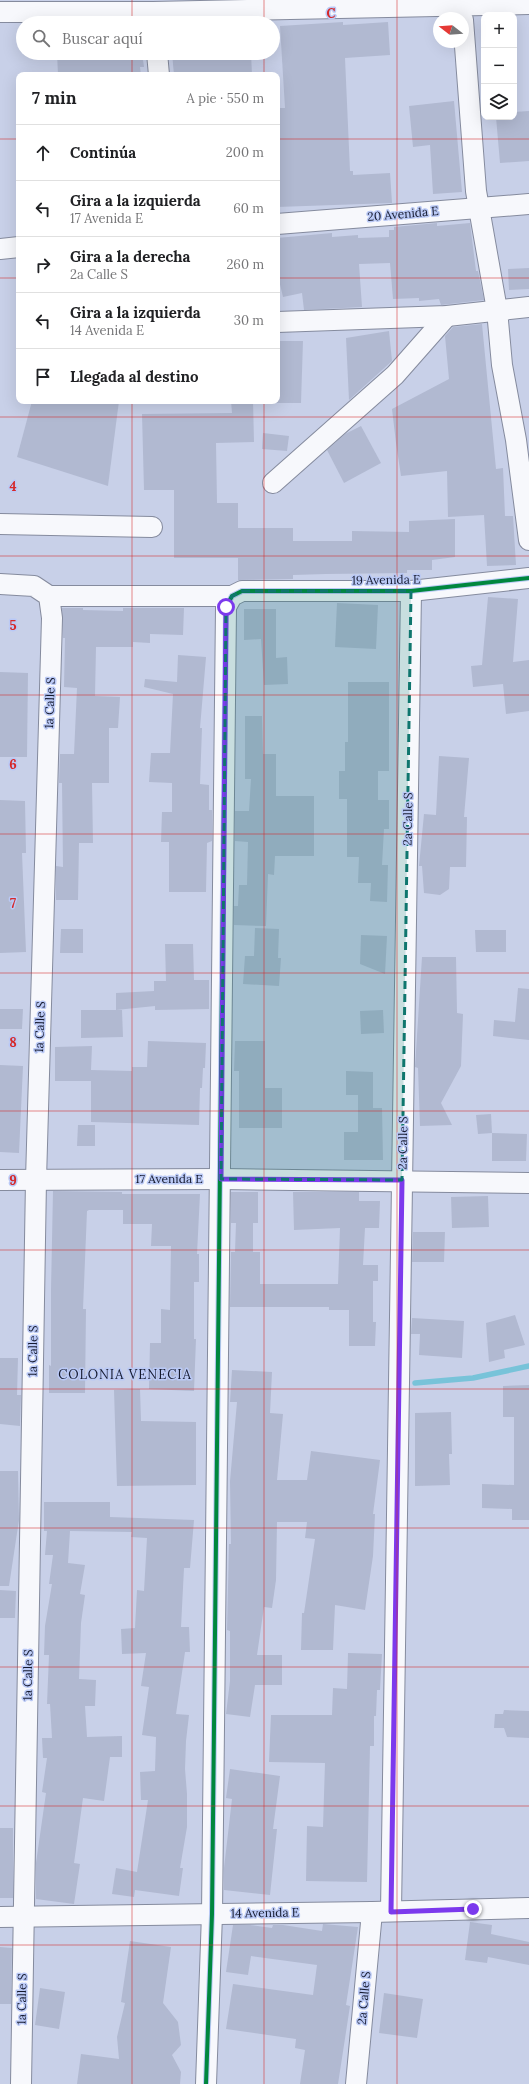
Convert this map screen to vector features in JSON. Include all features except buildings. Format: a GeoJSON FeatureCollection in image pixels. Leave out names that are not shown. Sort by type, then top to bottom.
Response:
{"type":"FeatureCollection","features":[{"type":"Feature","properties":{"kind":"street"},"geometry":{"type":"LineString","coordinates":[[0,12],[462,11],[529,4]]}},
{"type":"Feature","properties":{"kind":"street"},"geometry":{"type":"LineString","coordinates":[[462,11],[478,208],[497,310],[502,366],[523,440],[529,540]]}},
{"type":"Feature","properties":{"kind":"street"},"geometry":{"type":"LineString","coordinates":[[158,60],[159,72]]}},
{"type":"Feature","properties":{"kind":"street","name":"20 Avenida E"},"geometry":{"type":"LineString","coordinates":[[280,224],[529,204]]}},
{"type":"Feature","properties":{"kind":"street"},"geometry":{"type":"LineString","coordinates":[[0,249],[16,247]]}},
{"type":"Feature","properties":{"kind":"street"},"geometry":{"type":"LineString","coordinates":[[280,322],[447,316],[529,307]]}},
{"type":"Feature","properties":{"kind":"street"},"geometry":{"type":"LineString","coordinates":[[273,483],[395,375],[447,316]]}},
{"type":"Feature","properties":{"kind":"street"},"geometry":{"type":"LineString","coordinates":[[0,524],[152,527]]}},
{"type":"Feature","properties":{"kind":"street","name":"19 Avenida E"},"geometry":{"type":"LineString","coordinates":[[49,596],[411,591],[529,578]]}},
{"type":"Feature","properties":{"kind":"street"},"geometry":{"type":"LineString","coordinates":[[0,584],[34,586],[49,596]]}},
{"type":"Feature","properties":{"kind":"street","name":"2a Calle S"},"geometry":{"type":"LineString","coordinates":[[356,2084],[382,1912],[402,1180],[411,591]]}},
{"type":"Feature","properties":{"kind":"street"},"geometry":{"type":"LineString","coordinates":[[206,2084],[212,1914],[226,607],[237,594]]}},
{"type":"Feature","properties":{"kind":"street","name":"1a Calle S"},"geometry":{"type":"LineString","coordinates":[[22,2084],[36,1180],[52,618],[49,596]]}},
{"type":"Feature","properties":{"kind":"street","name":"17 Avenida E"},"geometry":{"type":"LineString","coordinates":[[0,1180],[402,1180],[529,1183]]}},
{"type":"Feature","properties":{"kind":"street","name":"14 Avenida E"},"geometry":{"type":"LineString","coordinates":[[0,1916],[382,1912],[529,1908]]}},
{"type":"Feature","properties":{"kind":"highlighted area"},"geometry":{"type":"Polygon","coordinates":[[[242,591],[411,591],[402,1180],[221,1179],[226,607],[232,596],[242,591]]]}},
{"type":"Feature","properties":{"kind":"waterway"},"geometry":{"type":"LineString","coordinates":[[415,1383],[473,1378],[529,1366]]}},
{"type":"Feature","properties":{"kind":"cycle path"},"geometry":{"type":"LineString","coordinates":[[206,2084],[212,1914],[226,607],[232,596],[242,591],[411,591],[529,578]]}},
{"type":"Feature","properties":{"kind":"district","name":"COLONIA VENECIA"},"geometry":{"type":"Point","coordinates":[125,1374]}},
{"type":"Feature","properties":{"kind":"route"},"geometry":{"type":"LineString","coordinates":[[226,607],[221,1179],[402,1180],[391,1912],[473,1909]]}}]}
